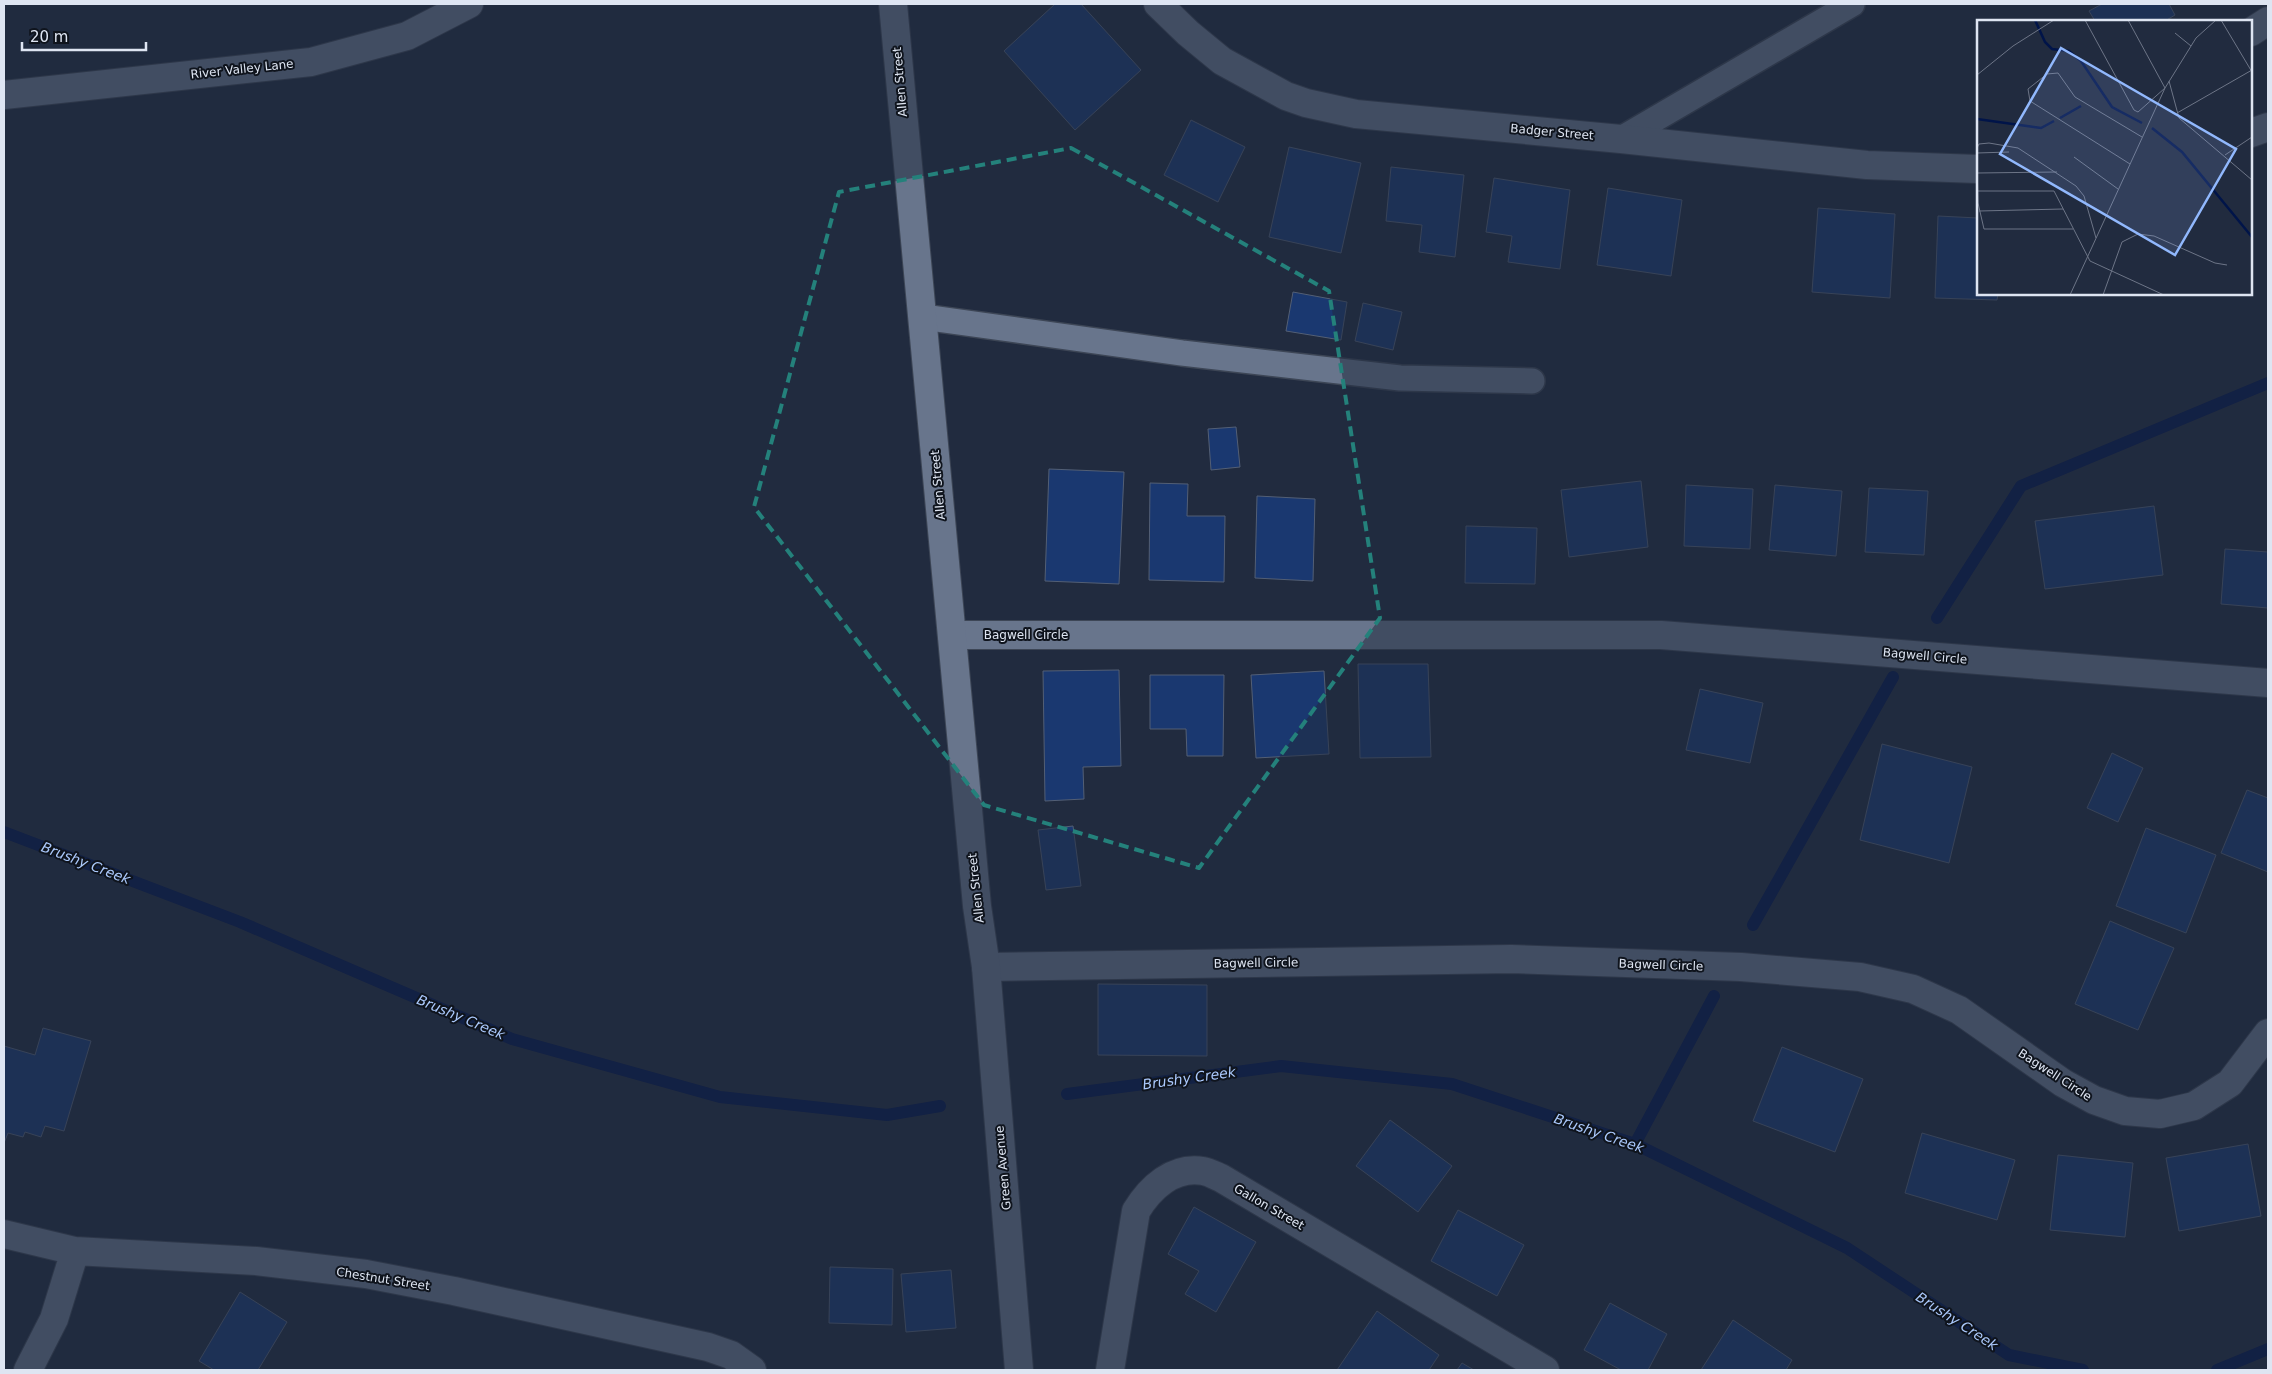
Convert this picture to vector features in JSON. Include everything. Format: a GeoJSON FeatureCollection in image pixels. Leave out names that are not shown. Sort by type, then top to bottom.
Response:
{"type":"FeatureCollection","features":[{"type":"Feature","properties":{"kind":"street","name":"River Valley Lane"},"geometry":{"type":"LineString","coordinates":[[4,95],[311,62],[407,36],[469,4]]}},
{"type":"Feature","properties":{"kind":"street","name":"Allen Street"},"geometry":{"type":"LineString","coordinates":[[893,4],[977,906],[986,967]]}},
{"type":"Feature","properties":{"kind":"street","name":"Badger Street"},"geometry":{"type":"LineString","coordinates":[[1158,4],[1188,33],[1222,61],[1286,96],[1306,103],[1356,114],[1621,138],[1867,165],[1977,168]]}},
{"type":"Feature","properties":{"kind":"street"},"geometry":{"type":"LineString","coordinates":[[2252,31],[2268,21]]}},
{"type":"Feature","properties":{"kind":"street"},"geometry":{"type":"LineString","coordinates":[[2252,133],[2268,128]]}},
{"type":"Feature","properties":{"kind":"street","name":"Bagwell Circle"},"geometry":{"type":"LineString","coordinates":[[952,635],[1661,635],[2268,683]]}},
{"type":"Feature","properties":{"kind":"street","name":"Bagwell Circle"},"geometry":{"type":"LineString","coordinates":[[986,967],[1511,959],[1741,967],[1860,977],[1914,990],[1959,1010],[2063,1083],[2094,1100],[2125,1111],[2160,1114],[2194,1106],[2230,1083],[2268,1033]]}},
{"type":"Feature","properties":{"kind":"street","name":"Green Avenue"},"geometry":{"type":"LineString","coordinates":[[986,967],[1019,1370]]}},
{"type":"Feature","properties":{"kind":"street","name":"Gallon Street"},"geometry":{"type":"LineString","coordinates":[[1110,1370],[1136,1211],[1146,1194],[1162,1180],[1182,1172],[1203,1171],[1230,1183],[1544,1370]]}},
{"type":"Feature","properties":{"kind":"street","name":"Chestnut Street"},"geometry":{"type":"LineString","coordinates":[[4,1234],[75,1251],[256,1261],[366,1274],[454,1291],[708,1347],[731,1355],[752,1370]]}},
{"type":"Feature","properties":{"kind":"street"},"geometry":{"type":"LineString","coordinates":[[28,1370],[54,1319],[75,1251]]}},
{"type":"Feature","properties":{"kind":"lane"},"geometry":{"type":"LineString","coordinates":[[1621,138],[1852,4]]}},
{"type":"Feature","properties":{"kind":"lane"},"geometry":{"type":"LineString","coordinates":[[923,317],[1182,353],[1400,378],[1532,381]]}},
{"type":"Feature","properties":{"kind":"highlighted area"},"geometry":{"type":"Polygon","coordinates":[[[1071,148],[1329,291],[1380,618],[1199,868],[984,805],[754,507],[839,192],[1071,148]]]}},
{"type":"Feature","properties":{"kind":"building"},"geometry":{"type":"Polygon","coordinates":[[[1055,4],[1081,4],[1141,70],[1075,130],[1004,51],[1055,4]]]}},
{"type":"Feature","properties":{"kind":"building"},"geometry":{"type":"Polygon","coordinates":[[[2102,4],[2169,4],[2175,15],[2167,20],[2094,20],[2089,11],[2102,4]]]}},
{"type":"Feature","properties":{"kind":"building"},"geometry":{"type":"Polygon","coordinates":[[[1191,120],[1245,147],[1218,202],[1164,175],[1191,120]]]}},
{"type":"Feature","properties":{"kind":"building"},"geometry":{"type":"Polygon","coordinates":[[[1289,147],[1361,163],[1341,253],[1269,237],[1289,147]]]}},
{"type":"Feature","properties":{"kind":"building"},"geometry":{"type":"Polygon","coordinates":[[[1391,167],[1464,175],[1455,257],[1419,252],[1422,225],[1386,221],[1391,167]]]}},
{"type":"Feature","properties":{"kind":"building"},"geometry":{"type":"Polygon","coordinates":[[[1494,178],[1570,190],[1560,269],[1508,262],[1512,236],[1486,232],[1494,178]]]}},
{"type":"Feature","properties":{"kind":"building"},"geometry":{"type":"Polygon","coordinates":[[[1608,188],[1682,200],[1671,276],[1597,265],[1608,188]]]}},
{"type":"Feature","properties":{"kind":"building"},"geometry":{"type":"Polygon","coordinates":[[[1818,208],[1895,214],[1890,298],[1812,292],[1818,208]]]}},
{"type":"Feature","properties":{"kind":"building"},"geometry":{"type":"Polygon","coordinates":[[[1938,216],[1977,218],[1977,295],[1998,295],[1997,300],[1935,298],[1938,216]]]}},
{"type":"Feature","properties":{"kind":"building"},"geometry":{"type":"Polygon","coordinates":[[[1293,292],[1347,302],[1341,340],[1286,331],[1293,292]]]}},
{"type":"Feature","properties":{"kind":"building"},"geometry":{"type":"Polygon","coordinates":[[[1363,303],[1402,312],[1393,350],[1355,341],[1363,303]]]}},
{"type":"Feature","properties":{"kind":"building"},"geometry":{"type":"Polygon","coordinates":[[[1236,427],[1240,467],[1211,470],[1208,429],[1236,427]]]}},
{"type":"Feature","properties":{"kind":"building"},"geometry":{"type":"Polygon","coordinates":[[[1049,469],[1124,472],[1119,584],[1045,581],[1049,469]]]}},
{"type":"Feature","properties":{"kind":"building"},"geometry":{"type":"Polygon","coordinates":[[[1641,481],[1648,547],[1569,557],[1561,490],[1641,481]]]}},
{"type":"Feature","properties":{"kind":"building"},"geometry":{"type":"Polygon","coordinates":[[[1150,483],[1188,484],[1187,516],[1225,516],[1224,582],[1149,580],[1150,483]]]}},
{"type":"Feature","properties":{"kind":"building"},"geometry":{"type":"Polygon","coordinates":[[[1686,485],[1753,489],[1750,549],[1684,546],[1686,485]]]}},
{"type":"Feature","properties":{"kind":"building"},"geometry":{"type":"Polygon","coordinates":[[[1775,485],[1842,491],[1836,556],[1769,550],[1775,485]]]}},
{"type":"Feature","properties":{"kind":"building"},"geometry":{"type":"Polygon","coordinates":[[[1869,488],[1928,491],[1924,555],[1865,552],[1869,488]]]}},
{"type":"Feature","properties":{"kind":"building"},"geometry":{"type":"Polygon","coordinates":[[[1257,496],[1315,499],[1313,581],[1255,578],[1257,496]]]}},
{"type":"Feature","properties":{"kind":"building"},"geometry":{"type":"Polygon","coordinates":[[[2154,506],[2163,575],[2045,589],[2035,521],[2154,506]]]}},
{"type":"Feature","properties":{"kind":"building"},"geometry":{"type":"Polygon","coordinates":[[[1466,526],[1537,528],[1535,584],[1465,583],[1466,526]]]}},
{"type":"Feature","properties":{"kind":"building"},"geometry":{"type":"Polygon","coordinates":[[[2225,549],[2268,552],[2268,608],[2221,604],[2225,549]]]}},
{"type":"Feature","properties":{"kind":"building"},"geometry":{"type":"Polygon","coordinates":[[[1358,664],[1428,664],[1431,757],[1360,758],[1358,664]]]}},
{"type":"Feature","properties":{"kind":"building"},"geometry":{"type":"Polygon","coordinates":[[[1119,670],[1121,766],[1083,767],[1084,799],[1045,801],[1043,671],[1119,670]]]}},
{"type":"Feature","properties":{"kind":"building"},"geometry":{"type":"Polygon","coordinates":[[[1324,671],[1329,754],[1256,758],[1251,675],[1324,671]]]}},
{"type":"Feature","properties":{"kind":"building"},"geometry":{"type":"Polygon","coordinates":[[[1150,675],[1224,675],[1223,756],[1187,756],[1186,729],[1150,729],[1150,675]]]}},
{"type":"Feature","properties":{"kind":"building"},"geometry":{"type":"Polygon","coordinates":[[[1700,689],[1763,703],[1750,763],[1686,750],[1700,689]]]}},
{"type":"Feature","properties":{"kind":"building"},"geometry":{"type":"Polygon","coordinates":[[[1882,744],[1972,767],[1949,863],[1860,840],[1882,744]]]}},
{"type":"Feature","properties":{"kind":"building"},"geometry":{"type":"Polygon","coordinates":[[[2112,753],[2143,768],[2118,822],[2087,808],[2112,753]]]}},
{"type":"Feature","properties":{"kind":"building"},"geometry":{"type":"Polygon","coordinates":[[[2247,790],[2268,798],[2268,872],[2221,853],[2247,790]]]}},
{"type":"Feature","properties":{"kind":"building"},"geometry":{"type":"Polygon","coordinates":[[[1073,826],[1081,886],[1046,890],[1038,830],[1073,826]]]}},
{"type":"Feature","properties":{"kind":"building"},"geometry":{"type":"Polygon","coordinates":[[[2146,828],[2216,855],[2186,933],[2116,906],[2146,828]]]}},
{"type":"Feature","properties":{"kind":"building"},"geometry":{"type":"Polygon","coordinates":[[[2110,921],[2174,948],[2138,1030],[2075,1004],[2110,921]]]}},
{"type":"Feature","properties":{"kind":"building"},"geometry":{"type":"Polygon","coordinates":[[[1098,984],[1207,985],[1207,1056],[1098,1055],[1098,984]]]}},
{"type":"Feature","properties":{"kind":"building"},"geometry":{"type":"Polygon","coordinates":[[[43,1028],[91,1041],[64,1131],[45,1126],[41,1137],[25,1132],[23,1137],[8,1133],[4,1143],[4,1046],[35,1055],[43,1028]]]}},
{"type":"Feature","properties":{"kind":"building"},"geometry":{"type":"Polygon","coordinates":[[[1782,1047],[1863,1079],[1835,1152],[1753,1121],[1782,1047]]]}},
{"type":"Feature","properties":{"kind":"building"},"geometry":{"type":"Polygon","coordinates":[[[1390,1120],[1452,1166],[1418,1212],[1356,1166],[1390,1120]]]}},
{"type":"Feature","properties":{"kind":"building"},"geometry":{"type":"Polygon","coordinates":[[[1922,1133],[2015,1160],[1997,1220],[1905,1193],[1922,1133]]]}},
{"type":"Feature","properties":{"kind":"building"},"geometry":{"type":"Polygon","coordinates":[[[2248,1144],[2261,1216],[2179,1231],[2166,1158],[2248,1144]]]}},
{"type":"Feature","properties":{"kind":"building"},"geometry":{"type":"Polygon","coordinates":[[[2058,1155],[2133,1163],[2125,1237],[2050,1230],[2058,1155]]]}},
{"type":"Feature","properties":{"kind":"building"},"geometry":{"type":"Polygon","coordinates":[[[1194,1207],[1256,1242],[1216,1312],[1185,1294],[1199,1271],[1168,1254],[1194,1207]]]}},
{"type":"Feature","properties":{"kind":"building"},"geometry":{"type":"Polygon","coordinates":[[[1458,1210],[1524,1245],[1497,1296],[1431,1261],[1458,1210]]]}},
{"type":"Feature","properties":{"kind":"building"},"geometry":{"type":"Polygon","coordinates":[[[830,1267],[893,1269],[892,1325],[829,1323],[830,1267]]]}},
{"type":"Feature","properties":{"kind":"building"},"geometry":{"type":"Polygon","coordinates":[[[951,1270],[956,1328],[906,1332],[901,1274],[951,1270]]]}},
{"type":"Feature","properties":{"kind":"building"},"geometry":{"type":"Polygon","coordinates":[[[240,1292],[287,1322],[258,1370],[214,1370],[199,1361],[240,1292]]]}},
{"type":"Feature","properties":{"kind":"building"},"geometry":{"type":"Polygon","coordinates":[[[1610,1303],[1667,1334],[1648,1370],[1621,1370],[1584,1350],[1610,1303]]]}},
{"type":"Feature","properties":{"kind":"building"},"geometry":{"type":"Polygon","coordinates":[[[1377,1311],[1439,1355],[1429,1370],[1337,1370],[1377,1311]]]}},
{"type":"Feature","properties":{"kind":"building"},"geometry":{"type":"Polygon","coordinates":[[[1733,1320],[1792,1360],[1786,1370],[1701,1370],[1733,1320]]]}},
{"type":"Feature","properties":{"kind":"building"},"geometry":{"type":"Polygon","coordinates":[[[1462,1363],[1474,1370],[1457,1370],[1462,1363]]]}},
{"type":"Feature","properties":{"kind":"waterway"},"geometry":{"type":"LineString","coordinates":[[1937,618],[2021,486],[2268,383]]}},
{"type":"Feature","properties":{"kind":"waterway"},"geometry":{"type":"LineString","coordinates":[[1753,925],[1893,677]]}},
{"type":"Feature","properties":{"kind":"waterway","name":"Brushy Creek"},"geometry":{"type":"LineString","coordinates":[[4,832],[240,922],[512,1039],[720,1097],[887,1115],[940,1106]]}},
{"type":"Feature","properties":{"kind":"waterway"},"geometry":{"type":"LineString","coordinates":[[1635,1144],[1714,996]]}},
{"type":"Feature","properties":{"kind":"waterway","name":"Brushy Creek"},"geometry":{"type":"LineString","coordinates":[[1067,1094],[1281,1066],[1452,1084],[1635,1144],[1847,1248],[2009,1355],[2083,1370]]}},
{"type":"Feature","properties":{"kind":"waterway","name":"Brushy Creek"},"geometry":{"type":"LineString","coordinates":[[2217,1370],[2268,1349]]}}]}
